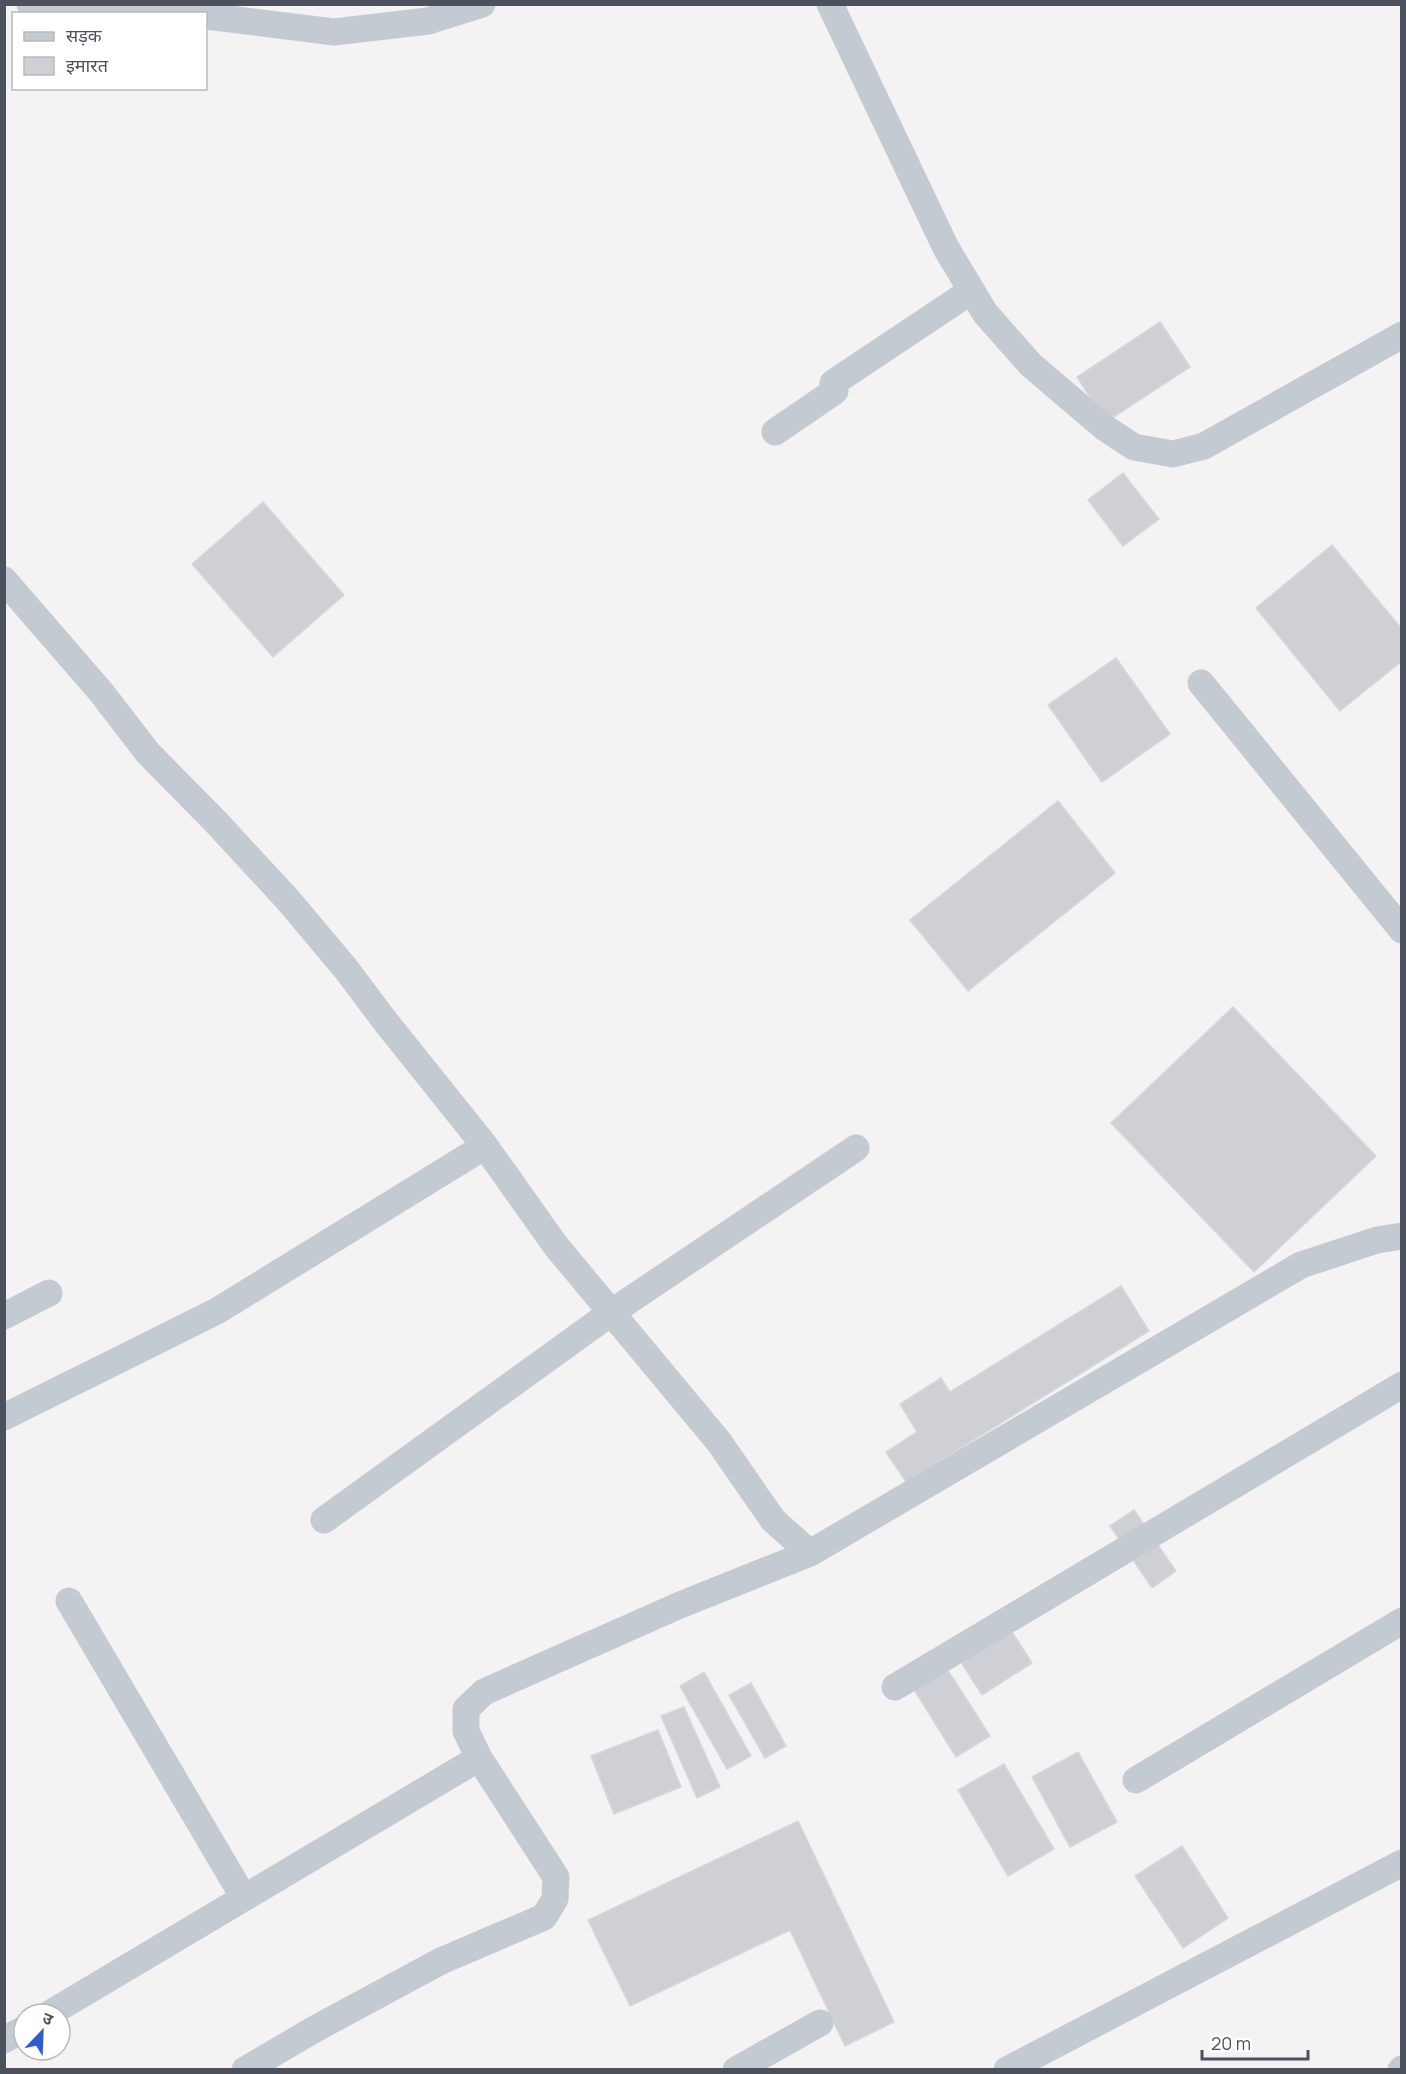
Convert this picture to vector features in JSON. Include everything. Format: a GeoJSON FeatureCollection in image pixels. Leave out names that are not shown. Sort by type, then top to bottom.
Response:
{"type":"FeatureCollection","features":[{"type":"Feature","properties":{"kind":"street"},"geometry":{"type":"LineString","coordinates":[[30,4],[143,8],[174,12]]}},
{"type":"Feature","properties":{"kind":"street"},"geometry":{"type":"LineString","coordinates":[[207,16],[334,32],[428,21],[482,4]]}},
{"type":"Feature","properties":{"kind":"street"},"geometry":{"type":"LineString","coordinates":[[830,4],[945,248],[985,314],[1031,365],[1105,428],[1134,447],[1173,454],[1204,446],[1401,335]]}},
{"type":"Feature","properties":{"kind":"street"},"geometry":{"type":"LineString","coordinates":[[775,432],[835,391],[833,383],[971,291]]}},
{"type":"Feature","properties":{"kind":"street"},"geometry":{"type":"LineString","coordinates":[[4,580],[101,692],[148,753],[215,820],[303,917],[485,1146],[556,1246],[719,1442],[773,1520],[810,1552]]}},
{"type":"Feature","properties":{"kind":"street"},"geometry":{"type":"LineString","coordinates":[[1201,683],[1401,930]]}},
{"type":"Feature","properties":{"kind":"street"},"geometry":{"type":"LineString","coordinates":[[4,1417],[217,1311],[485,1146]]}},
{"type":"Feature","properties":{"kind":"street"},"geometry":{"type":"LineString","coordinates":[[324,1520],[612,1312],[856,1148]]}},
{"type":"Feature","properties":{"kind":"street"},"geometry":{"type":"LineString","coordinates":[[245,2070],[315,2029],[441,1961],[544,1917],[555,1899],[555,1877],[479,1758],[466,1731],[466,1709],[484,1692],[680,1605],[810,1552],[1301,1265],[1377,1240],[1401,1236]]}},
{"type":"Feature","properties":{"kind":"street"},"geometry":{"type":"LineString","coordinates":[[4,1316],[49,1293]]}},
{"type":"Feature","properties":{"kind":"street"},"geometry":{"type":"LineString","coordinates":[[895,1687],[1401,1385]]}},
{"type":"Feature","properties":{"kind":"street"},"geometry":{"type":"LineString","coordinates":[[69,1601],[244,1898]]}},
{"type":"Feature","properties":{"kind":"street"},"geometry":{"type":"LineString","coordinates":[[1136,1780],[1401,1622]]}},
{"type":"Feature","properties":{"kind":"street"},"geometry":{"type":"LineString","coordinates":[[69,2002],[479,1758]]}},
{"type":"Feature","properties":{"kind":"street"},"geometry":{"type":"LineString","coordinates":[[1007,2070],[1401,1863]]}},
{"type":"Feature","properties":{"kind":"street"},"geometry":{"type":"LineString","coordinates":[[736,2070],[820,2023]]}},
{"type":"Feature","properties":{"kind":"building"},"geometry":{"type":"Polygon","coordinates":[[[1160,322],[1190,367],[1106,422],[1077,377],[1160,322]]]}},
{"type":"Feature","properties":{"kind":"building"},"geometry":{"type":"Polygon","coordinates":[[[1123,473],[1159,519],[1123,546],[1088,500],[1123,473]]]}},
{"type":"Feature","properties":{"kind":"building"},"geometry":{"type":"Polygon","coordinates":[[[263,502],[344,595],[273,657],[192,564],[263,502]]]}},
{"type":"Feature","properties":{"kind":"building"},"geometry":{"type":"Polygon","coordinates":[[[1332,545],[1402,629],[1402,661],[1340,711],[1256,608],[1332,545]]]}},
{"type":"Feature","properties":{"kind":"building"},"geometry":{"type":"Polygon","coordinates":[[[1116,658],[1170,734],[1102,782],[1048,705],[1116,658]]]}},
{"type":"Feature","properties":{"kind":"building"},"geometry":{"type":"Polygon","coordinates":[[[1058,801],[1115,873],[968,991],[910,920],[1058,801]]]}},
{"type":"Feature","properties":{"kind":"building"},"geometry":{"type":"Polygon","coordinates":[[[1233,1007],[1376,1156],[1254,1272],[1111,1123],[1233,1007]]]}},
{"type":"Feature","properties":{"kind":"building"},"geometry":{"type":"Polygon","coordinates":[[[1121,1286],[1149,1331],[906,1482],[886,1452],[917,1432],[900,1404],[941,1378],[950,1392],[1121,1286]]]}},
{"type":"Feature","properties":{"kind":"building"},"geometry":{"type":"Polygon","coordinates":[[[1134,1510],[1176,1571],[1152,1588],[1110,1526],[1134,1510]]]}},
{"type":"Feature","properties":{"kind":"building"},"geometry":{"type":"Polygon","coordinates":[[[1000,1613],[1032,1663],[982,1695],[950,1645],[1000,1613]]]}},
{"type":"Feature","properties":{"kind":"building"},"geometry":{"type":"Polygon","coordinates":[[[939,1656],[990,1736],[956,1757],[906,1677],[939,1656]]]}},
{"type":"Feature","properties":{"kind":"building"},"geometry":{"type":"Polygon","coordinates":[[[704,1672],[751,1756],[727,1769],[680,1686],[704,1672]]]}},
{"type":"Feature","properties":{"kind":"building"},"geometry":{"type":"Polygon","coordinates":[[[751,1683],[786,1746],[765,1758],[729,1695],[751,1683]]]}},
{"type":"Feature","properties":{"kind":"building"},"geometry":{"type":"Polygon","coordinates":[[[684,1707],[720,1787],[697,1798],[661,1716],[684,1707]]]}},
{"type":"Feature","properties":{"kind":"building"},"geometry":{"type":"Polygon","coordinates":[[[658,1730],[681,1787],[614,1814],[591,1756],[658,1730]]]}},
{"type":"Feature","properties":{"kind":"building"},"geometry":{"type":"Polygon","coordinates":[[[1078,1752],[1117,1822],[1070,1847],[1032,1777],[1078,1752]]]}},
{"type":"Feature","properties":{"kind":"building"},"geometry":{"type":"Polygon","coordinates":[[[1004,1764],[1054,1849],[1008,1876],[958,1790],[1004,1764]]]}},
{"type":"Feature","properties":{"kind":"building"},"geometry":{"type":"Polygon","coordinates":[[[798,1821],[894,2022],[845,2046],[790,1930],[630,2006],[588,1920],[798,1821]]]}},
{"type":"Feature","properties":{"kind":"building"},"geometry":{"type":"Polygon","coordinates":[[[1182,1846],[1228,1918],[1183,1948],[1135,1876],[1182,1846]]]}}]}
